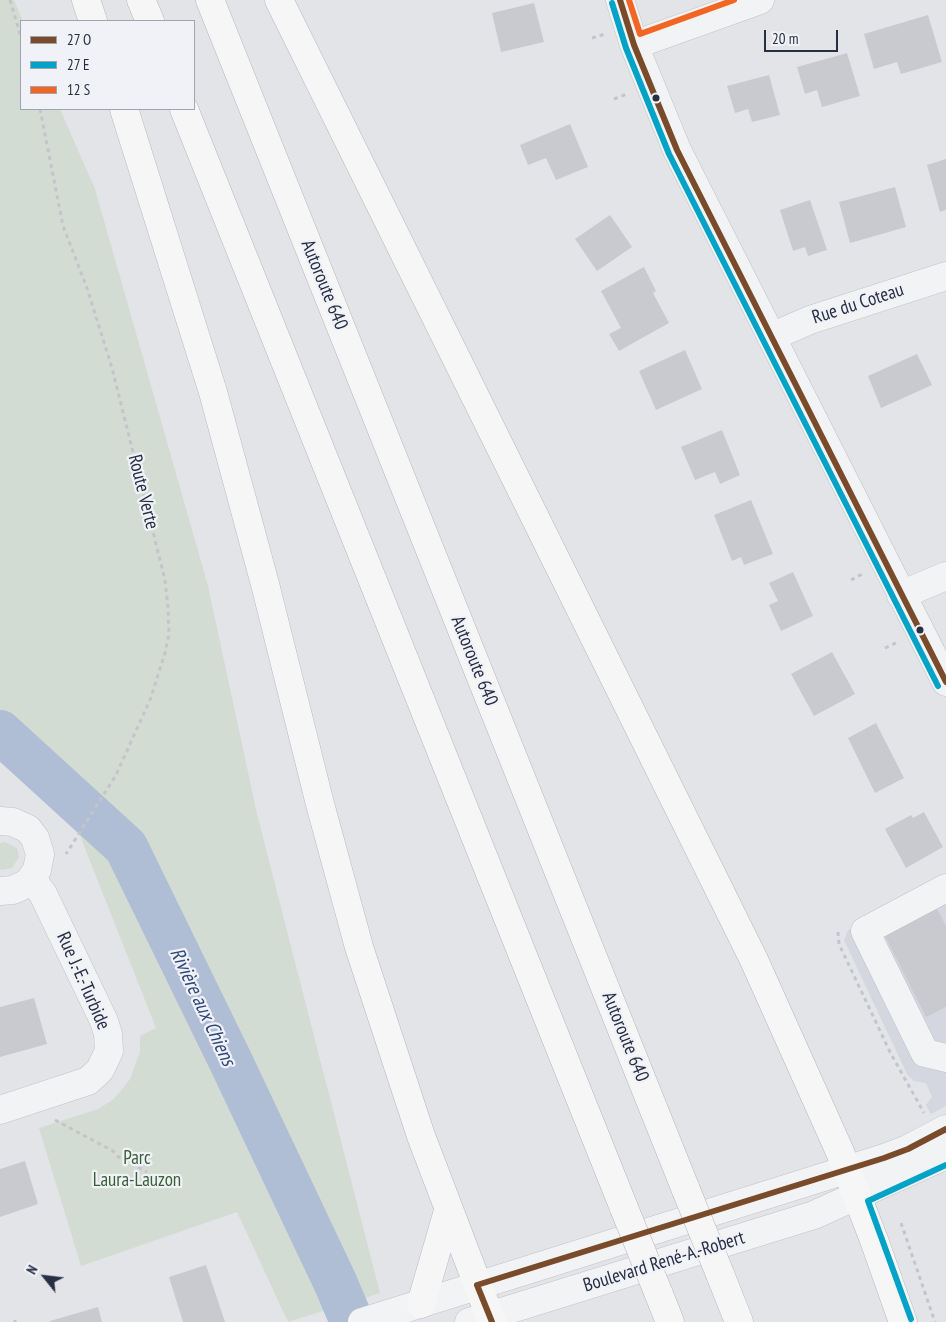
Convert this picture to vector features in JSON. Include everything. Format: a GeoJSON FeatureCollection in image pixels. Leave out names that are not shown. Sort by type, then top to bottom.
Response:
{"type":"FeatureCollection","features":[{"type":"Feature","properties":{"kind":"highway"},"geometry":{"type":"LineString","coordinates":[[86,0],[94,20]]}},
{"type":"Feature","properties":{"kind":"highway"},"geometry":{"type":"LineString","coordinates":[[141,0],[150,20]]}},
{"type":"Feature","properties":{"kind":"highway","name":"Autoroute 640"},"geometry":{"type":"LineString","coordinates":[[210,0],[739,1322]]}},
{"type":"Feature","properties":{"kind":"highway"},"geometry":{"type":"LineString","coordinates":[[279,0],[617,688],[732,916],[795,1049],[847,1170],[902,1322]]}},
{"type":"Feature","properties":{"kind":"highway"},"geometry":{"type":"LineString","coordinates":[[124,110],[213,392],[359,947],[396,1065],[448,1211],[477,1285],[484,1320]]}},
{"type":"Feature","properties":{"kind":"highway"},"geometry":{"type":"LineString","coordinates":[[184,110],[670,1322]]}},
{"type":"Feature","properties":{"kind":"highway"},"geometry":{"type":"LineString","coordinates":[[421,1304],[448,1211]]}},
{"type":"Feature","properties":{"kind":"street"},"geometry":{"type":"LineString","coordinates":[[620,0],[634,45],[674,142],[946,682]]}},
{"type":"Feature","properties":{"kind":"street"},"geometry":{"type":"LineString","coordinates":[[634,45],[760,0]]}},
{"type":"Feature","properties":{"kind":"street","name":"Rue du Coteau"},"geometry":{"type":"LineString","coordinates":[[771,337],[810,320],[946,276]]}},
{"type":"Feature","properties":{"kind":"street"},"geometry":{"type":"LineString","coordinates":[[902,595],[946,576]]}},
{"type":"Feature","properties":{"kind":"street"},"geometry":{"type":"LineString","coordinates":[[0,821],[19,824],[35,838],[40,859],[32,879],[18,889],[0,891]]}},
{"type":"Feature","properties":{"kind":"street","name":"Rue J.-E.-Turbide"},"geometry":{"type":"LineString","coordinates":[[0,1110],[88,1081],[100,1070],[109,1050],[108,1034],[104,1021],[43,894],[32,879]]}},
{"type":"Feature","properties":{"kind":"street"},"geometry":{"type":"LineString","coordinates":[[939,1051],[865,931],[946,888]]}},
{"type":"Feature","properties":{"kind":"street","name":"Boulevard René-A.-Robert"},"geometry":{"type":"LineString","coordinates":[[373,1319],[847,1170],[908,1149],[946,1129]]}},
{"type":"Feature","properties":{"kind":"street","name":"Boulevard René-A.-Robert"},"geometry":{"type":"LineString","coordinates":[[484,1320],[814,1214],[946,1155]]}},
{"type":"Feature","properties":{"kind":"path"},"geometry":{"type":"LineString","coordinates":[[10,0],[20,34]]}},
{"type":"Feature","properties":{"kind":"path"},"geometry":{"type":"LineString","coordinates":[[614,99],[632,92]]}},
{"type":"Feature","properties":{"kind":"path","name":"Route Verte"},"geometry":{"type":"LineString","coordinates":[[40,110],[63,226],[87,288],[109,360],[164,580],[169,634],[160,672],[116,775],[62,860]]}},
{"type":"Feature","properties":{"kind":"path"},"geometry":{"type":"LineString","coordinates":[[851,580],[864,573]]}},
{"type":"Feature","properties":{"kind":"path"},"geometry":{"type":"LineString","coordinates":[[885,648],[898,642]]}},
{"type":"Feature","properties":{"kind":"path"},"geometry":{"type":"LineString","coordinates":[[55,1120],[113,1151],[117,1156],[147,1172]]}},
{"type":"Feature","properties":{"kind":"path"},"geometry":{"type":"LineString","coordinates":[[901,1223],[936,1322]]}},
{"type":"Feature","properties":{"kind":"shaded area"},"geometry":{"type":"Polygon","coordinates":[[[946,881],[946,1106],[931,1114],[926,1105],[932,1097],[926,1083],[914,1081],[907,1074],[844,940],[848,930],[946,881]]]}},
{"type":"Feature","properties":{"kind":"green space","name":"Parc Laura-Lauzon"},"geometry":{"type":"Polygon","coordinates":[[[0,0],[14,0],[23,20],[20,20],[20,110],[60,110],[95,189],[208,586],[257,814],[380,1293],[288,1322],[237,1212],[81,1266],[39,1128],[98,1109],[114,1099],[130,1079],[140,1052],[140,1036],[156,1028],[56,775],[0,743],[0,0]]]}},
{"type":"Feature","properties":{"kind":"green space"},"geometry":{"type":"Polygon","coordinates":[[[5,842],[17,848],[19,857],[12,868],[2,870],[0,869],[0,843],[5,842]]]}},
{"type":"Feature","properties":{"kind":"building"},"geometry":{"type":"Polygon","coordinates":[[[534,3],[544,42],[501,52],[492,13],[534,3]]]}},
{"type":"Feature","properties":{"kind":"building"},"geometry":{"type":"Polygon","coordinates":[[[928,15],[942,62],[901,74],[897,62],[874,69],[864,34],[928,15]]]}},
{"type":"Feature","properties":{"kind":"building"},"geometry":{"type":"Polygon","coordinates":[[[847,53],[860,96],[822,107],[817,90],[805,94],[797,67],[847,53]]]}},
{"type":"Feature","properties":{"kind":"building"},"geometry":{"type":"Polygon","coordinates":[[[769,75],[780,115],[752,122],[748,109],[735,113],[727,86],[769,75]]]}},
{"type":"Feature","properties":{"kind":"building"},"geometry":{"type":"Polygon","coordinates":[[[570,124],[588,167],[556,180],[546,158],[528,165],[520,145],[570,124]]]}},
{"type":"Feature","properties":{"kind":"building"},"geometry":{"type":"Polygon","coordinates":[[[946,159],[946,210],[940,212],[927,165],[946,159]]]}},
{"type":"Feature","properties":{"kind":"building"},"geometry":{"type":"Polygon","coordinates":[[[895,187],[906,227],[850,243],[839,202],[895,187]]]}},
{"type":"Feature","properties":{"kind":"building"},"geometry":{"type":"Polygon","coordinates":[[[810,200],[827,250],[808,256],[805,247],[793,251],[780,210],[810,200]]]}},
{"type":"Feature","properties":{"kind":"building"},"geometry":{"type":"Polygon","coordinates":[[[610,215],[632,247],[597,271],[575,239],[610,215]]]}},
{"type":"Feature","properties":{"kind":"building"},"geometry":{"type":"Polygon","coordinates":[[[644,267],[656,291],[653,293],[669,323],[619,351],[609,334],[621,328],[601,291],[644,267]]]}},
{"type":"Feature","properties":{"kind":"building"},"geometry":{"type":"Polygon","coordinates":[[[685,350],[702,389],[656,410],[639,371],[685,350]]]}},
{"type":"Feature","properties":{"kind":"building"},"geometry":{"type":"Polygon","coordinates":[[[917,354],[932,385],[881,408],[868,376],[917,354]]]}},
{"type":"Feature","properties":{"kind":"building"},"geometry":{"type":"Polygon","coordinates":[[[722,430],[740,475],[720,484],[715,472],[695,480],[681,447],[722,430]]]}},
{"type":"Feature","properties":{"kind":"building"},"geometry":{"type":"Polygon","coordinates":[[[751,500],[773,554],[744,565],[741,557],[732,561],[714,515],[751,500]]]}},
{"type":"Feature","properties":{"kind":"building"},"geometry":{"type":"Polygon","coordinates":[[[793,572],[813,616],[781,631],[769,605],[778,601],[769,583],[793,572]]]}},
{"type":"Feature","properties":{"kind":"building"},"geometry":{"type":"Polygon","coordinates":[[[832,652],[855,694],[814,716],[791,674],[832,652]]]}},
{"type":"Feature","properties":{"kind":"building"},"geometry":{"type":"Polygon","coordinates":[[[876,723],[904,778],[875,793],[848,738],[876,723]]]}},
{"type":"Feature","properties":{"kind":"building"},"geometry":{"type":"Polygon","coordinates":[[[924,812],[943,847],[906,868],[885,829],[911,815],[913,818],[924,812]]]}},
{"type":"Feature","properties":{"kind":"building"},"geometry":{"type":"Polygon","coordinates":[[[934,903],[946,926],[946,1007],[926,1017],[881,928],[934,903]]]}},
{"type":"Feature","properties":{"kind":"building"},"geometry":{"type":"Polygon","coordinates":[[[34,998],[47,1044],[0,1057],[0,1007],[34,998]]]}},
{"type":"Feature","properties":{"kind":"building"},"geometry":{"type":"Polygon","coordinates":[[[25,1161],[38,1204],[0,1217],[0,1169],[25,1161]]]}},
{"type":"Feature","properties":{"kind":"building"},"geometry":{"type":"Polygon","coordinates":[[[206,1265],[225,1322],[183,1322],[169,1277],[206,1265]]]}},
{"type":"Feature","properties":{"kind":"building"},"geometry":{"type":"Polygon","coordinates":[[[98,1307],[102,1322],[50,1322],[50,1321],[98,1307]]]}},
{"type":"Feature","properties":{"kind":"waterway","name":"Rivière aux Chiens"},"geometry":{"type":"LineString","coordinates":[[0,732],[126,847],[230,1060],[336,1284],[352,1322]]}},
{"type":"Feature","properties":{"kind":"transit line"},"geometry":{"type":"LineString","coordinates":[[620,0],[634,45],[677,150],[946,682]]}},
{"type":"Feature","properties":{"kind":"transit line"},"geometry":{"type":"LineString","coordinates":[[629,0],[640,34],[734,0]]}},
{"type":"Feature","properties":{"kind":"transit line"},"geometry":{"type":"LineString","coordinates":[[612,3],[626,48],[669,154],[938,686]]}},
{"type":"Feature","properties":{"kind":"transit line"},"geometry":{"type":"LineString","coordinates":[[492,1322],[477,1285],[884,1158],[908,1149],[946,1129]]}},
{"type":"Feature","properties":{"kind":"transit line"},"geometry":{"type":"LineString","coordinates":[[911,1319],[868,1201],[946,1165]]}}]}
